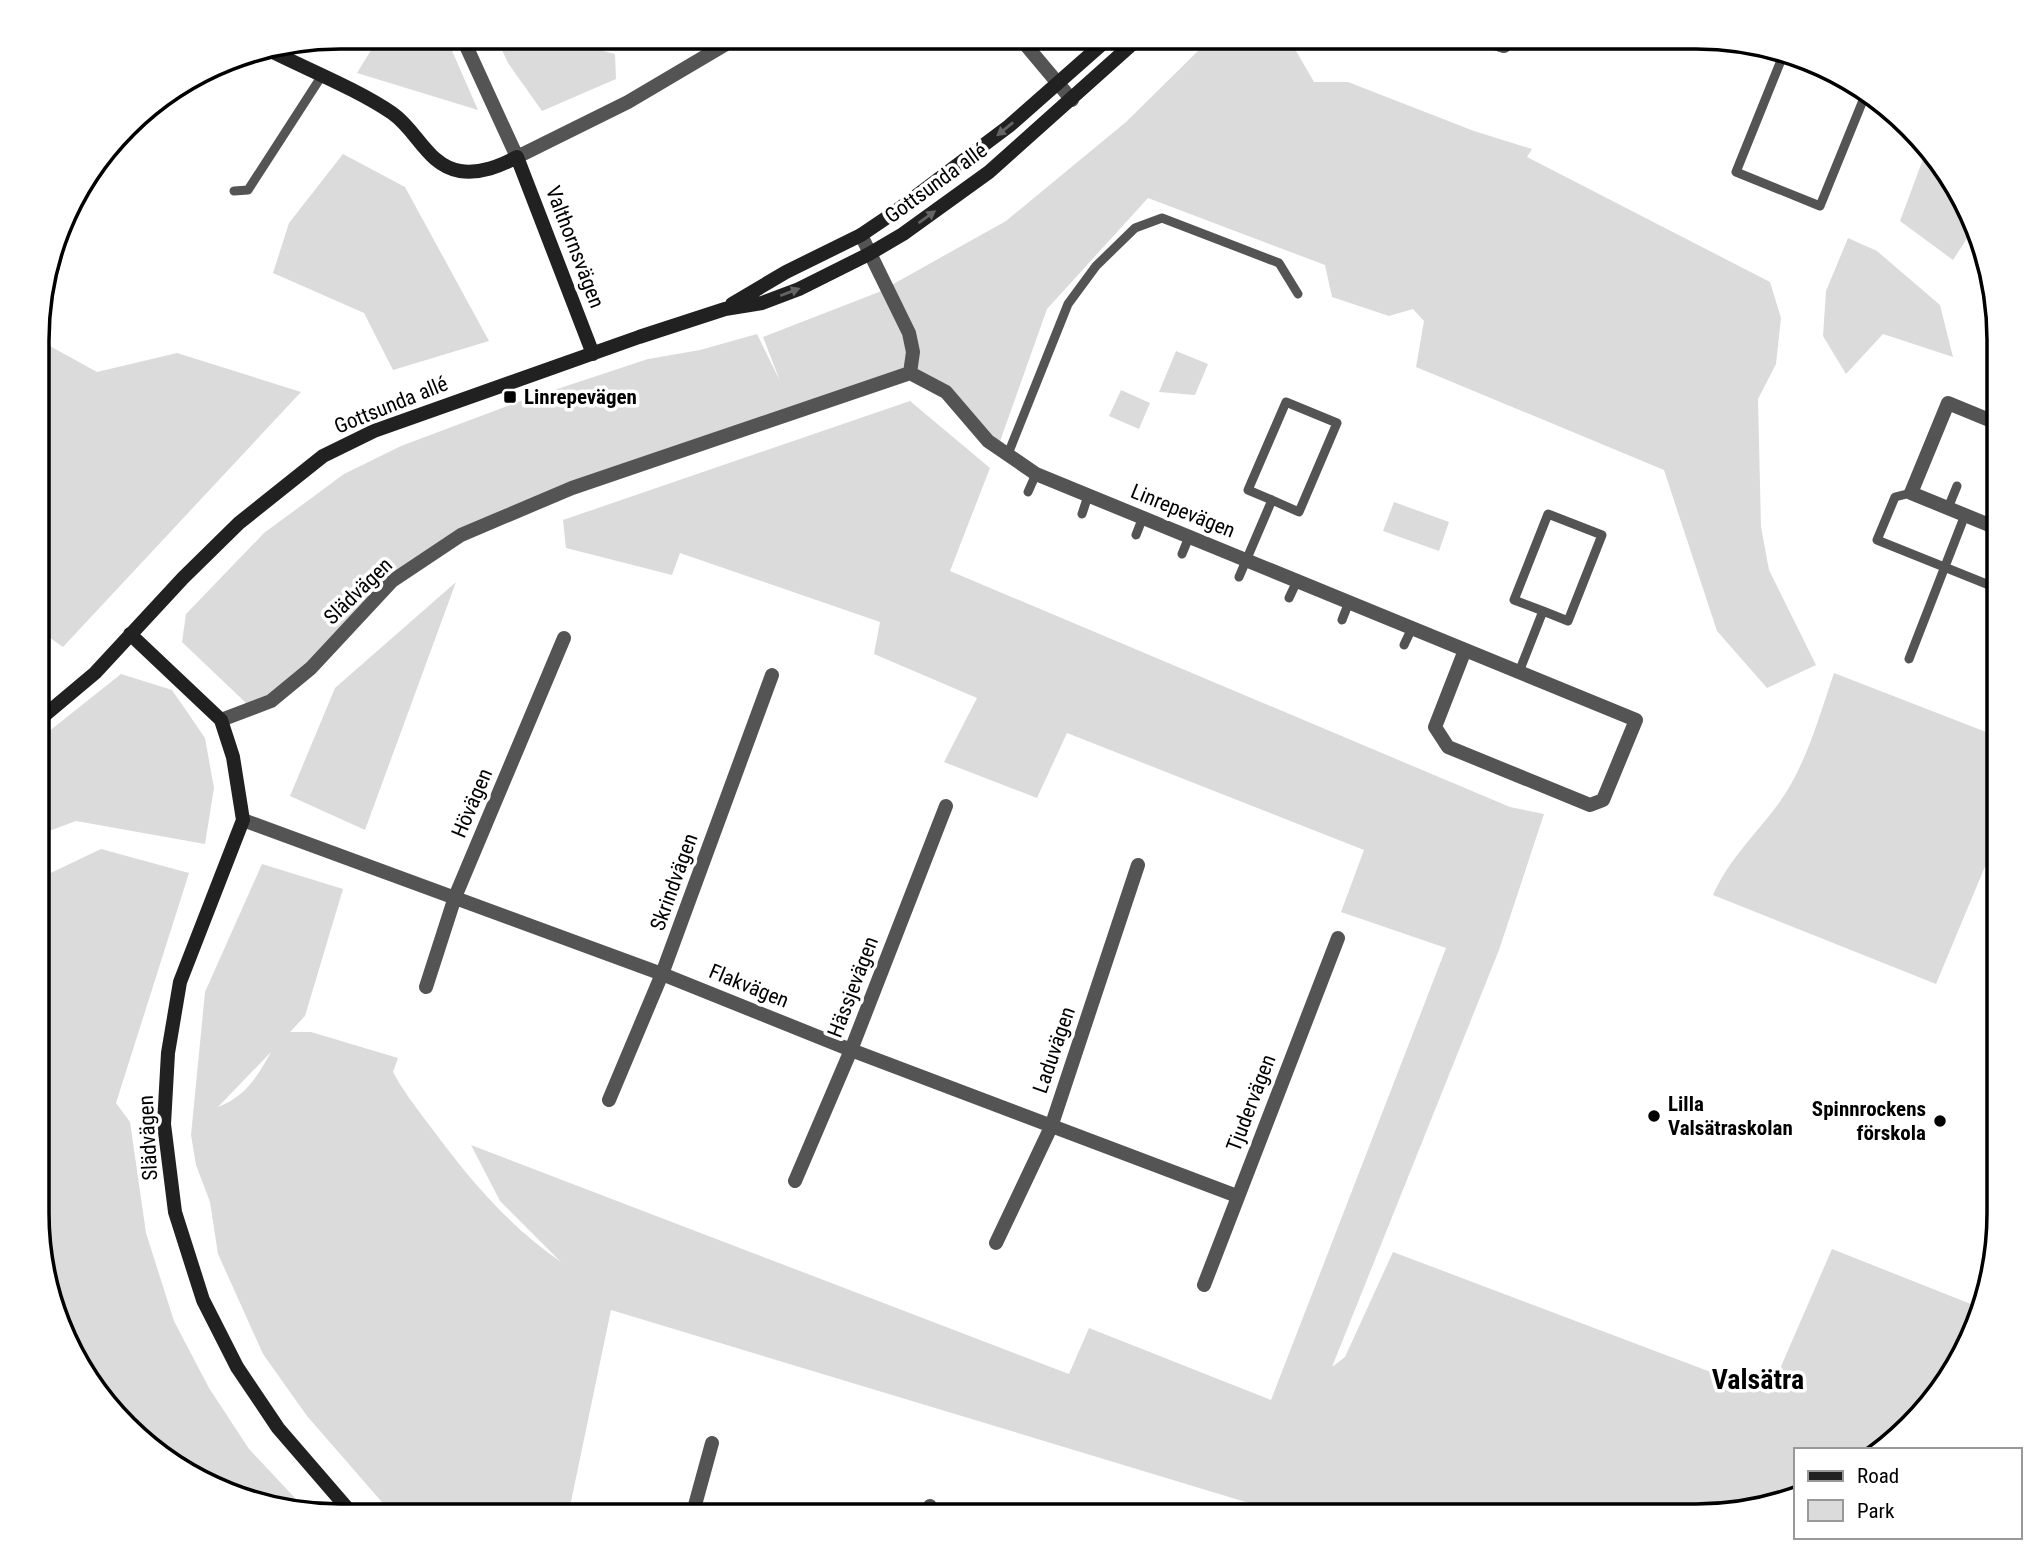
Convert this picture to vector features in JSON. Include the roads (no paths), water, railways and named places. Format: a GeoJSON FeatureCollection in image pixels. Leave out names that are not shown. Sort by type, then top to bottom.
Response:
{"type":"FeatureCollection","features":[{"type":"Feature","properties":{"kind":"street","name":"Valthornsvägen"},"geometry":{"type":"LineString","coordinates":[[468,49],[517,157],[593,354]]}},
{"type":"Feature","properties":{"kind":"street"},"geometry":{"type":"LineString","coordinates":[[280,56],[393,113],[440,164],[461,171],[495,168],[628,103],[718,49]]}},
{"type":"Feature","properties":{"kind":"street"},"geometry":{"type":"LineString","coordinates":[[1029,49],[1072,100]]}},
{"type":"Feature","properties":{"kind":"street","name":"Gottsunda allé"},"geometry":{"type":"LineString","coordinates":[[724,309],[786,272],[861,235],[1009,126],[1055,82],[1095,49]]}},
{"type":"Feature","properties":{"kind":"street","name":"Gottsunda allé"},"geometry":{"type":"LineString","coordinates":[[49,711],[94,673],[239,523],[323,456],[373,430],[724,309],[762,303],[799,289],[869,254],[903,234],[989,173],[1127,49]]}},
{"type":"Feature","properties":{"kind":"street"},"geometry":{"type":"LineString","coordinates":[[861,235],[909,332],[913,352],[910,373]]}},
{"type":"Feature","properties":{"kind":"street","name":"Linrepevägen"},"geometry":{"type":"LineString","coordinates":[[910,373],[946,391],[988,441],[1036,474],[1636,720],[1603,800],[1590,804],[1448,747],[1435,727],[1465,650]]}},
{"type":"Feature","properties":{"kind":"street","name":"Slädvägen"},"geometry":{"type":"LineString","coordinates":[[221,720],[271,701],[311,668],[392,581],[450,542],[572,488],[910,373]]}},
{"type":"Feature","properties":{"kind":"street"},"geometry":{"type":"LineString","coordinates":[[1987,419],[1948,403],[1911,493],[1987,522]]}},
{"type":"Feature","properties":{"kind":"street"},"geometry":{"type":"LineString","coordinates":[[130,634],[221,720],[233,757],[243,820]]}},
{"type":"Feature","properties":{"kind":"street","name":"Hövägen"},"geometry":{"type":"LineString","coordinates":[[426,987],[454,897],[564,638]]}},
{"type":"Feature","properties":{"kind":"street","name":"Skrindvägen"},"geometry":{"type":"LineString","coordinates":[[609,1100],[662,974],[772,675]]}},
{"type":"Feature","properties":{"kind":"street","name":"Hässjevägen"},"geometry":{"type":"LineString","coordinates":[[795,1181],[851,1050],[946,806]]}},
{"type":"Feature","properties":{"kind":"street","name":"Slädvägen"},"geometry":{"type":"LineString","coordinates":[[243,820],[180,982],[169,1053],[164,1124],[175,1212],[203,1300],[237,1367],[278,1428],[344,1504]]}},
{"type":"Feature","properties":{"kind":"street","name":"Flakvägen"},"geometry":{"type":"LineString","coordinates":[[243,820],[662,974],[851,1050],[1237,1196]]}},
{"type":"Feature","properties":{"kind":"street","name":"Laduvägen"},"geometry":{"type":"LineString","coordinates":[[996,1243],[1051,1126],[1138,865]]}},
{"type":"Feature","properties":{"kind":"street","name":"Tjudervägen"},"geometry":{"type":"LineString","coordinates":[[1204,1284],[1338,938]]}},
{"type":"Feature","properties":{"kind":"street"},"geometry":{"type":"LineString","coordinates":[[695,1504],[712,1443]]}},
{"type":"Feature","properties":{"kind":"lane"},"geometry":{"type":"LineString","coordinates":[[1781,62],[1736,172],[1820,206],[1863,101]]}},
{"type":"Feature","properties":{"kind":"lane"},"geometry":{"type":"LineString","coordinates":[[234,191],[248,190],[321,76]]}},
{"type":"Feature","properties":{"kind":"lane"},"geometry":{"type":"LineString","coordinates":[[1008,454],[1068,304],[1096,266],[1135,228],[1161,218],[1279,263],[1298,295]]}},
{"type":"Feature","properties":{"kind":"lane"},"geometry":{"type":"LineString","coordinates":[[1286,402],[1337,424],[1299,512],[1272,500],[1248,490],[1286,402]]}},
{"type":"Feature","properties":{"kind":"lane"},"geometry":{"type":"LineString","coordinates":[[1028,492],[1036,474]]}},
{"type":"Feature","properties":{"kind":"lane"},"geometry":{"type":"LineString","coordinates":[[1948,508],[1956,486]]}},
{"type":"Feature","properties":{"kind":"lane"},"geometry":{"type":"LineString","coordinates":[[1911,493],[1895,497],[1877,540],[1987,584]]}},
{"type":"Feature","properties":{"kind":"lane"},"geometry":{"type":"LineString","coordinates":[[1082,514],[1087,496]]}},
{"type":"Feature","properties":{"kind":"lane"},"geometry":{"type":"LineString","coordinates":[[1239,577],[1272,500]]}},
{"type":"Feature","properties":{"kind":"lane"},"geometry":{"type":"LineString","coordinates":[[1548,514],[1602,535],[1568,621],[1543,611],[1514,600],[1548,514]]}},
{"type":"Feature","properties":{"kind":"lane"},"geometry":{"type":"LineString","coordinates":[[1909,659],[1965,515]]}},
{"type":"Feature","properties":{"kind":"lane"},"geometry":{"type":"LineString","coordinates":[[1136,535],[1143,517]]}},
{"type":"Feature","properties":{"kind":"lane"},"geometry":{"type":"LineString","coordinates":[[1182,554],[1189,537]]}},
{"type":"Feature","properties":{"kind":"lane"},"geometry":{"type":"LineString","coordinates":[[1289,598],[1297,581]]}},
{"type":"Feature","properties":{"kind":"lane"},"geometry":{"type":"LineString","coordinates":[[1342,620],[1349,602]]}},
{"type":"Feature","properties":{"kind":"lane"},"geometry":{"type":"LineString","coordinates":[[1519,672],[1543,611]]}},
{"type":"Feature","properties":{"kind":"lane"},"geometry":{"type":"LineString","coordinates":[[1404,645],[1412,628]]}},
{"type":"Feature","properties":{"kind":"place","name":"Linrepevägen"},"geometry":{"type":"Point","coordinates":[510,397]}},
{"type":"Feature","properties":{"kind":"place","name":"Lilla Valsätraskolan"},"geometry":{"type":"Point","coordinates":[1654,1116]}},
{"type":"Feature","properties":{"kind":"place","name":"Spinnrockens förskola"},"geometry":{"type":"Point","coordinates":[1940,1121]}},
{"type":"Feature","properties":{"kind":"district","name":"Valsätra"},"geometry":{"type":"Point","coordinates":[1758,1379]}}]}
